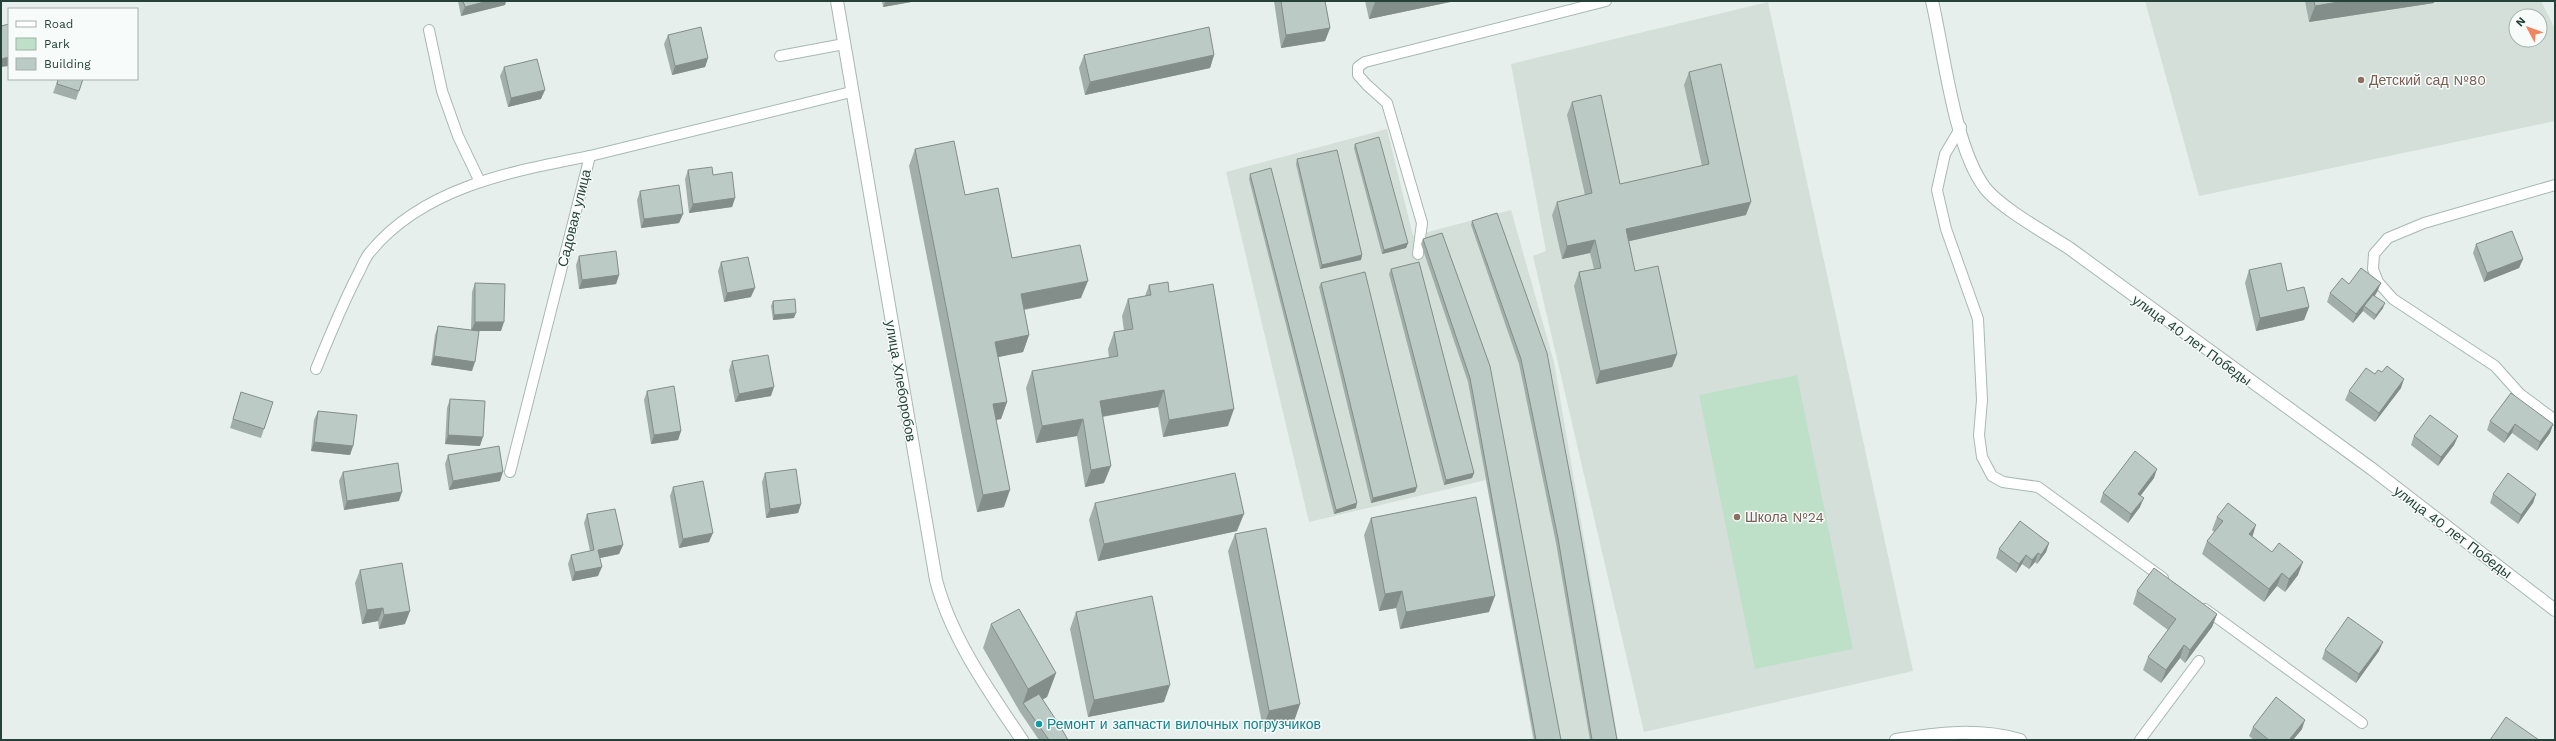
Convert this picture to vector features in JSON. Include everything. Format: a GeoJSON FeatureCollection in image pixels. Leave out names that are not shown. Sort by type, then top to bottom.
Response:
{"type":"FeatureCollection","features":[{"type":"Feature","properties":{"kind":"street","name":"улица Хлеборобов"},"geometry":{"type":"LineString","coordinates":[[837,1],[930,553],[941,600],[983,682],[1022,740]]}},
{"type":"Feature","properties":{"kind":"street","name":"улица 40 лет Победы"},"geometry":{"type":"LineString","coordinates":[[1932,1],[1969,156],[1986,188],[2018,216],[2069,248],[2372,469],[2555,610]]}},
{"type":"Feature","properties":{"kind":"street"},"geometry":{"type":"LineString","coordinates":[[1896,740],[1932,734],[2005,735],[2020,740]]}},
{"type":"Feature","properties":{"kind":"lane"},"geometry":{"type":"LineString","coordinates":[[1418,254],[1422,223],[1387,103],[1358,75],[1358,67],[1366,62],[1606,1]]}},
{"type":"Feature","properties":{"kind":"lane"},"geometry":{"type":"LineString","coordinates":[[429,30],[442,91],[458,136],[480,182]]}},
{"type":"Feature","properties":{"kind":"lane"},"geometry":{"type":"LineString","coordinates":[[780,56],[844,44]]}},
{"type":"Feature","properties":{"kind":"lane","name":"Садовая улица"},"geometry":{"type":"LineString","coordinates":[[510,472],[590,156],[852,92]]}},
{"type":"Feature","properties":{"kind":"lane"},"geometry":{"type":"LineString","coordinates":[[1961,127],[1945,154],[1938,190],[1946,229],[1978,319],[1982,400],[1979,435],[1982,457],[1992,476],[2003,482],[2038,487],[2174,586]]}},
{"type":"Feature","properties":{"kind":"lane"},"geometry":{"type":"LineString","coordinates":[[316,369],[348,292],[370,252],[393,228],[445,196],[480,182],[506,173],[590,156]]}},
{"type":"Feature","properties":{"kind":"lane"},"geometry":{"type":"LineString","coordinates":[[2555,185],[2424,223],[2388,238],[2374,254],[2373,269],[2378,282],[2393,299],[2495,366],[2520,394],[2555,420]]}},
{"type":"Feature","properties":{"kind":"lane"},"geometry":{"type":"LineString","coordinates":[[2198,604],[2362,723]]}},
{"type":"Feature","properties":{"kind":"lane"},"geometry":{"type":"LineString","coordinates":[[2140,740],[2199,661]]}},
{"type":"Feature","properties":{"kind":"shaded area","name":"Детский сад №80"},"geometry":{"type":"Polygon","coordinates":[[[2145,1],[2541,1],[2544,8],[2508,8],[2508,48],[2548,48],[2548,15],[2555,29],[2555,121],[2199,196],[2145,1]]]}},
{"type":"Feature","properties":{"kind":"shaded area","name":"Школа №24"},"geometry":{"type":"Polygon","coordinates":[[[1768,2],[1913,671],[1644,732],[1533,256],[1546,251],[1511,64],[1768,2]]]}},
{"type":"Feature","properties":{"kind":"shaded area"},"geometry":{"type":"Polygon","coordinates":[[[1387,129],[1413,236],[1511,210],[1554,362],[1618,740],[1533,740],[1486,480],[1309,522],[1226,172],[1387,129]]]}},
{"type":"Feature","properties":{"kind":"green space"},"geometry":{"type":"Polygon","coordinates":[[[1797,375],[1853,649],[1755,669],[1699,395],[1797,375]]]}},
{"type":"Feature","properties":{"kind":"building"},"geometry":{"type":"Polygon","coordinates":[[[463,1],[488,1],[465,7],[463,1]]]}},
{"type":"Feature","properties":{"kind":"building"},"geometry":{"type":"Polygon","coordinates":[[[1281,1],[1325,1],[1330,28],[1286,35],[1281,1]]]}},
{"type":"Feature","properties":{"kind":"building"},"geometry":{"type":"Polygon","coordinates":[[[2314,1],[2344,1],[2315,6],[2314,1]]]}},
{"type":"Feature","properties":{"kind":"building"},"geometry":{"type":"Polygon","coordinates":[[[8,24],[8,57],[1,59],[1,26],[8,24]]]}},
{"type":"Feature","properties":{"kind":"building"},"geometry":{"type":"Polygon","coordinates":[[[701,27],[708,58],[675,66],[668,35],[701,27]]]}},
{"type":"Feature","properties":{"kind":"building"},"geometry":{"type":"Polygon","coordinates":[[[1209,27],[1214,55],[1090,82],[1084,55],[1209,27]]]}},
{"type":"Feature","properties":{"kind":"building"},"geometry":{"type":"Polygon","coordinates":[[[537,59],[545,90],[511,98],[504,67],[537,59]]]}},
{"type":"Feature","properties":{"kind":"building"},"geometry":{"type":"Polygon","coordinates":[[[1721,64],[1751,202],[1626,229],[1635,271],[1658,266],[1677,354],[1600,371],[1579,272],[1601,268],[1595,240],[1567,246],[1557,202],[1592,193],[1572,102],[1601,95],[1620,184],[1709,164],[1689,72],[1721,64]]]}},
{"type":"Feature","properties":{"kind":"building"},"geometry":{"type":"Polygon","coordinates":[[[58,80],[83,80],[79,91],[57,84],[58,80]]]}},
{"type":"Feature","properties":{"kind":"building"},"geometry":{"type":"Polygon","coordinates":[[[1379,137],[1408,243],[1384,250],[1355,144],[1379,137]]]}},
{"type":"Feature","properties":{"kind":"building"},"geometry":{"type":"Polygon","coordinates":[[[954,141],[965,195],[998,188],[1012,258],[1080,245],[1088,281],[1021,294],[1029,335],[995,342],[1007,402],[993,404],[1010,490],[983,495],[915,149],[954,141]]]}},
{"type":"Feature","properties":{"kind":"building"},"geometry":{"type":"Polygon","coordinates":[[[1337,150],[1362,255],[1322,265],[1297,159],[1337,150]]]}},
{"type":"Feature","properties":{"kind":"building"},"geometry":{"type":"Polygon","coordinates":[[[712,167],[713,175],[732,172],[735,198],[693,204],[688,170],[712,167]]]}},
{"type":"Feature","properties":{"kind":"building"},"geometry":{"type":"Polygon","coordinates":[[[1271,168],[1357,503],[1336,510],[1250,174],[1271,168]]]}},
{"type":"Feature","properties":{"kind":"building"},"geometry":{"type":"Polygon","coordinates":[[[679,185],[683,214],[644,219],[640,191],[679,185]]]}},
{"type":"Feature","properties":{"kind":"building"},"geometry":{"type":"Polygon","coordinates":[[[1497,213],[1547,353],[1617,740],[1592,740],[1558,538],[1521,359],[1472,221],[1497,213]]]}},
{"type":"Feature","properties":{"kind":"building"},"geometry":{"type":"Polygon","coordinates":[[[2512,231],[2523,259],[2487,273],[2476,244],[2512,231]]]}},
{"type":"Feature","properties":{"kind":"building"},"geometry":{"type":"Polygon","coordinates":[[[1442,233],[1490,366],[1561,740],[1536,740],[1470,378],[1423,239],[1442,233]]]}},
{"type":"Feature","properties":{"kind":"building"},"geometry":{"type":"Polygon","coordinates":[[[616,251],[619,275],[582,280],[579,256],[616,251]]]}},
{"type":"Feature","properties":{"kind":"building"},"geometry":{"type":"Polygon","coordinates":[[[748,257],[755,288],[727,293],[721,262],[748,257]]]}},
{"type":"Feature","properties":{"kind":"building"},"geometry":{"type":"Polygon","coordinates":[[[1419,262],[1474,473],[1446,480],[1391,269],[1419,262]]]}},
{"type":"Feature","properties":{"kind":"building"},"geometry":{"type":"Polygon","coordinates":[[[2281,263],[2287,291],[2304,287],[2309,307],[2260,318],[2249,270],[2281,263]]]}},
{"type":"Feature","properties":{"kind":"building"},"geometry":{"type":"Polygon","coordinates":[[[2361,268],[2381,283],[2356,314],[2330,293],[2342,278],[2349,284],[2361,268]]]}},
{"type":"Feature","properties":{"kind":"building"},"geometry":{"type":"Polygon","coordinates":[[[1365,272],[1417,487],[1373,498],[1321,283],[1365,272]]]}},
{"type":"Feature","properties":{"kind":"building"},"geometry":{"type":"Polygon","coordinates":[[[1168,282],[1169,292],[1213,284],[1234,409],[1169,420],[1164,390],[1100,401],[1111,466],[1091,470],[1083,419],[1042,426],[1032,371],[1118,356],[1114,332],[1133,329],[1128,299],[1151,295],[1149,285],[1168,282]]]}},
{"type":"Feature","properties":{"kind":"building"},"geometry":{"type":"Polygon","coordinates":[[[475,283],[505,284],[504,322],[475,322],[475,283]]]}},
{"type":"Feature","properties":{"kind":"building"},"geometry":{"type":"Polygon","coordinates":[[[2373,295],[2385,303],[2376,315],[2364,306],[2373,295]]]}},
{"type":"Feature","properties":{"kind":"building"},"geometry":{"type":"Polygon","coordinates":[[[795,299],[796,313],[774,315],[773,301],[795,299]]]}},
{"type":"Feature","properties":{"kind":"building"},"geometry":{"type":"Polygon","coordinates":[[[438,326],[479,331],[475,362],[434,356],[438,326]]]}},
{"type":"Feature","properties":{"kind":"building"},"geometry":{"type":"Polygon","coordinates":[[[768,355],[774,387],[739,394],[732,361],[768,355]]]}},
{"type":"Feature","properties":{"kind":"building"},"geometry":{"type":"Polygon","coordinates":[[[2387,366],[2404,379],[2379,413],[2349,391],[2366,368],[2375,374],[2378,370],[2382,372],[2387,366]]]}},
{"type":"Feature","properties":{"kind":"building"},"geometry":{"type":"Polygon","coordinates":[[[674,386],[681,431],[654,435],[647,391],[674,386]]]}},
{"type":"Feature","properties":{"kind":"building"},"geometry":{"type":"Polygon","coordinates":[[[241,392],[273,402],[264,429],[233,419],[241,392]]]}},
{"type":"Feature","properties":{"kind":"building"},"geometry":{"type":"Polygon","coordinates":[[[2511,393],[2553,424],[2540,442],[2515,424],[2508,434],[2490,421],[2511,393]]]}},
{"type":"Feature","properties":{"kind":"building"},"geometry":{"type":"Polygon","coordinates":[[[450,399],[485,401],[483,437],[448,435],[450,399]]]}},
{"type":"Feature","properties":{"kind":"building"},"geometry":{"type":"Polygon","coordinates":[[[318,411],[357,415],[353,446],[314,442],[318,411]]]}},
{"type":"Feature","properties":{"kind":"building"},"geometry":{"type":"Polygon","coordinates":[[[2430,415],[2458,436],[2441,457],[2414,436],[2430,415]]]}},
{"type":"Feature","properties":{"kind":"building"},"geometry":{"type":"Polygon","coordinates":[[[499,446],[503,472],[453,481],[448,455],[499,446]]]}},
{"type":"Feature","properties":{"kind":"building"},"geometry":{"type":"Polygon","coordinates":[[[2135,451],[2157,469],[2138,494],[2144,498],[2131,514],[2103,493],[2135,451]]]}},
{"type":"Feature","properties":{"kind":"building"},"geometry":{"type":"Polygon","coordinates":[[[398,463],[402,492],[347,501],[343,472],[398,463]]]}},
{"type":"Feature","properties":{"kind":"building"},"geometry":{"type":"Polygon","coordinates":[[[796,469],[801,504],[770,509],[765,473],[796,469]]]}},
{"type":"Feature","properties":{"kind":"building"},"geometry":{"type":"Polygon","coordinates":[[[1235,473],[1244,514],[1104,544],[1095,503],[1235,473]]]}},
{"type":"Feature","properties":{"kind":"building"},"geometry":{"type":"Polygon","coordinates":[[[2508,473],[2536,494],[2521,515],[2493,494],[2508,473]]]}},
{"type":"Feature","properties":{"kind":"building"},"geometry":{"type":"Polygon","coordinates":[[[703,481],[713,533],[683,539],[673,487],[703,481]]]}},
{"type":"Feature","properties":{"kind":"building"},"geometry":{"type":"Polygon","coordinates":[[[1476,497],[1495,596],[1406,612],[1402,591],[1385,594],[1371,518],[1476,497]]]}},
{"type":"Feature","properties":{"kind":"building"},"geometry":{"type":"Polygon","coordinates":[[[2228,503],[2256,525],[2249,534],[2272,552],[2279,543],[2303,562],[2289,579],[2282,573],[2269,589],[2207,541],[2223,521],[2217,517],[2228,503]]]}},
{"type":"Feature","properties":{"kind":"building"},"geometry":{"type":"Polygon","coordinates":[[[615,509],[623,545],[598,550],[602,567],[575,572],[571,555],[594,550],[587,514],[615,509]]]}},
{"type":"Feature","properties":{"kind":"building"},"geometry":{"type":"Polygon","coordinates":[[[2020,521],[2049,543],[2041,555],[2038,553],[2032,560],[2026,555],[2019,564],[1999,549],[2020,521]]]}},
{"type":"Feature","properties":{"kind":"building"},"geometry":{"type":"Polygon","coordinates":[[[1266,528],[1300,704],[1269,711],[1235,534],[1266,528]]]}},
{"type":"Feature","properties":{"kind":"building"},"geometry":{"type":"Polygon","coordinates":[[[402,563],[410,611],[384,615],[383,608],[367,610],[360,570],[402,563]]]}},
{"type":"Feature","properties":{"kind":"building"},"geometry":{"type":"Polygon","coordinates":[[[2154,568],[2217,614],[2190,650],[2184,645],[2166,670],[2148,657],[2176,619],[2137,591],[2154,568]]]}},
{"type":"Feature","properties":{"kind":"building"},"geometry":{"type":"Polygon","coordinates":[[[1152,596],[1170,685],[1094,700],[1076,612],[1152,596]]]}},
{"type":"Feature","properties":{"kind":"building"},"geometry":{"type":"Polygon","coordinates":[[[1019,609],[1056,673],[1028,689],[991,624],[1019,609]]]}},
{"type":"Feature","properties":{"kind":"building"},"geometry":{"type":"Polygon","coordinates":[[[2348,617],[2383,642],[2359,674],[2325,650],[2348,617]]]}},
{"type":"Feature","properties":{"kind":"building"},"geometry":{"type":"Polygon","coordinates":[[[1039,694],[1068,740],[1049,740],[1023,703],[1039,694]]]}},
{"type":"Feature","properties":{"kind":"building"},"geometry":{"type":"Polygon","coordinates":[[[2276,697],[2305,720],[2289,740],[2269,740],[2253,727],[2276,697]]]}},
{"type":"Feature","properties":{"kind":"building"},"geometry":{"type":"Polygon","coordinates":[[[2506,717],[2539,740],[2490,740],[2506,717]]]}},
{"type":"Feature","properties":{"kind":"place","name":"Детский сад №80"},"geometry":{"type":"Point","coordinates":[2361,80]}},
{"type":"Feature","properties":{"kind":"place","name":"Школа №24"},"geometry":{"type":"Point","coordinates":[1737,517]}},
{"type":"Feature","properties":{"kind":"place","name":"Ремонт и запчасти вилочных погрузчиков"},"geometry":{"type":"Point","coordinates":[1039,724]}}]}
